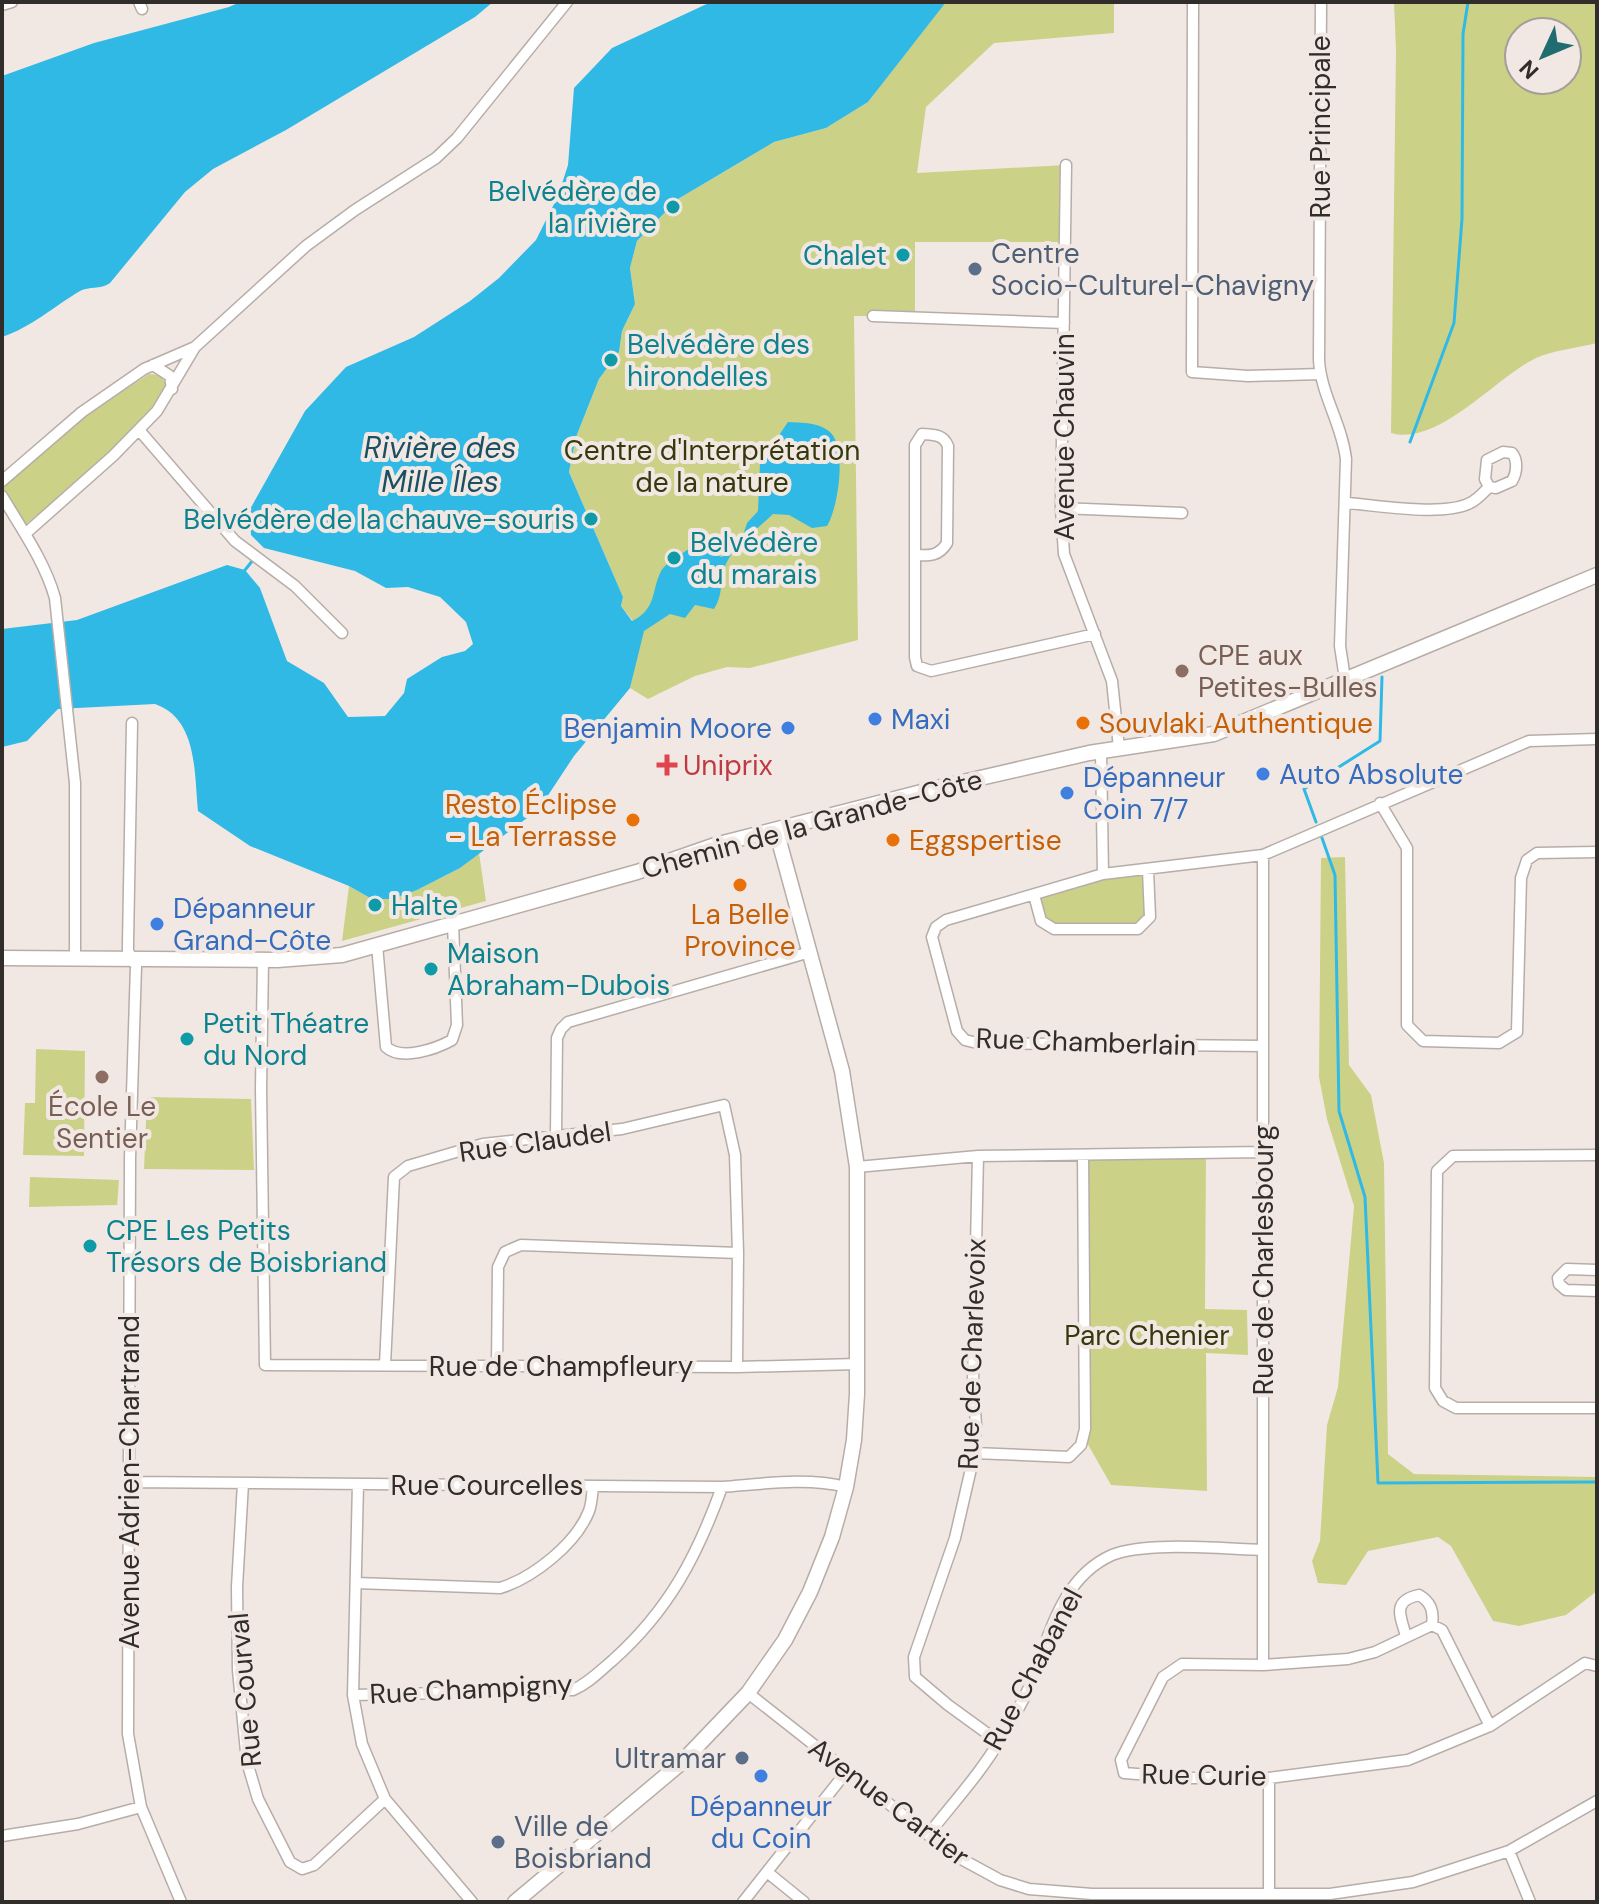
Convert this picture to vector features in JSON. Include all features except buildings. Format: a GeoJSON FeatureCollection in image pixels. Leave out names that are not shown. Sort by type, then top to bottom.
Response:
{"type":"FeatureCollection","features":[{"type":"Feature","properties":{"kind":"main road","name":"Chemin de la Grande-Côte"},"geometry":{"type":"LineString","coordinates":[[2,958],[263,960],[319,958],[377,945],[637,872],[715,845],[983,776],[1101,751],[1211,735],[1597,575]]}},
{"type":"Feature","properties":{"kind":"main road"},"geometry":{"type":"LineString","coordinates":[[515,1902],[681,1763],[748,1693],[780,1648],[810,1592],[832,1537],[846,1487],[855,1429],[858,1364],[857,1167],[842,1071],[776,830]]}},
{"type":"Feature","properties":{"kind":"street"},"geometry":{"type":"LineString","coordinates":[[2,5],[12,2]]}},
{"type":"Feature","properties":{"kind":"street"},"geometry":{"type":"LineString","coordinates":[[25,534],[157,411],[195,347],[306,246],[436,158],[457,138],[567,2]]}},
{"type":"Feature","properties":{"kind":"street"},"geometry":{"type":"LineString","coordinates":[[1193,2],[1192,372],[1248,376],[1320,374]]}},
{"type":"Feature","properties":{"kind":"street","name":"Rue Principale"},"geometry":{"type":"LineString","coordinates":[[1321,2],[1320,374],[1345,453],[1340,646],[1345,679]]}},
{"type":"Feature","properties":{"kind":"street","name":"Avenue Chauvin"},"geometry":{"type":"LineString","coordinates":[[1066,165],[1061,508],[1064,554],[1113,688],[1119,748]]}},
{"type":"Feature","properties":{"kind":"street"},"geometry":{"type":"LineString","coordinates":[[873,316],[1064,323]]}},
{"type":"Feature","properties":{"kind":"street"},"geometry":{"type":"LineString","coordinates":[[2,481],[82,412],[153,365],[195,347]]}},
{"type":"Feature","properties":{"kind":"street"},"geometry":{"type":"LineString","coordinates":[[153,365],[170,376],[172,389]]}},
{"type":"Feature","properties":{"kind":"street"},"geometry":{"type":"LineString","coordinates":[[139,430],[235,541],[295,586],[342,633]]}},
{"type":"Feature","properties":{"kind":"street"},"geometry":{"type":"LineString","coordinates":[[915,555],[932,556],[942,551],[947,543],[948,446],[938,435],[922,434],[915,445],[915,555],[915,659],[920,669],[931,671],[1095,634]]}},
{"type":"Feature","properties":{"kind":"street"},"geometry":{"type":"LineString","coordinates":[[1346,503],[1449,509],[1472,502],[1489,487]]}},
{"type":"Feature","properties":{"kind":"street"},"geometry":{"type":"LineString","coordinates":[[2,496],[50,583],[56,614],[75,783],[75,958]]}},
{"type":"Feature","properties":{"kind":"street"},"geometry":{"type":"LineString","coordinates":[[1061,508],[1182,513]]}},
{"type":"Feature","properties":{"kind":"street","name":"Avenue Adrien-Chartrand"},"geometry":{"type":"LineString","coordinates":[[132,723],[128,943],[136,966],[130,1158],[128,1734],[141,1807],[181,1902]]}},
{"type":"Feature","properties":{"kind":"street","name":"Rue Chamberlain"},"geometry":{"type":"LineString","coordinates":[[1263,1046],[977,1043],[965,1040],[957,1031],[932,937],[936,927],[946,920],[1103,874],[1263,855],[1529,741],[1597,739]]}},
{"type":"Feature","properties":{"kind":"street"},"geometry":{"type":"LineString","coordinates":[[1101,751],[1103,874]]}},
{"type":"Feature","properties":{"kind":"street"},"geometry":{"type":"LineString","coordinates":[[1380,803],[1407,848],[1407,1025],[1423,1041],[1499,1043],[1517,1032],[1521,878],[1527,860],[1537,853],[1597,852]]}},
{"type":"Feature","properties":{"kind":"street","name":"Rue de Charlesbourg"},"geometry":{"type":"LineString","coordinates":[[1263,855],[1263,1665]]}},
{"type":"Feature","properties":{"kind":"street"},"geometry":{"type":"LineString","coordinates":[[1034,895],[1041,921],[1054,929],[1138,929],[1150,917],[1148,870]]}},
{"type":"Feature","properties":{"kind":"street"},"geometry":{"type":"LineString","coordinates":[[377,945],[386,1047],[401,1054],[440,1045],[452,1040],[457,1031],[453,924]]}},
{"type":"Feature","properties":{"kind":"street"},"geometry":{"type":"LineString","coordinates":[[556,1135],[557,1038],[568,1022],[810,952]]}},
{"type":"Feature","properties":{"kind":"street","name":"Rue de Champfleury"},"geometry":{"type":"LineString","coordinates":[[263,960],[261,1089],[265,1365],[737,1367],[858,1364]]}},
{"type":"Feature","properties":{"kind":"street","name":"Rue Claudel"},"geometry":{"type":"LineString","coordinates":[[385,1365],[394,1177],[408,1166],[483,1144],[622,1129],[724,1105],[735,1155],[738,1253]]}},
{"type":"Feature","properties":{"kind":"street"},"geometry":{"type":"LineString","coordinates":[[857,1167],[978,1156],[1263,1152]]}},
{"type":"Feature","properties":{"kind":"street"},"geometry":{"type":"LineString","coordinates":[[974,1453],[1069,1457],[1081,1445],[1085,1429],[1083,1155]]}},
{"type":"Feature","properties":{"kind":"street"},"geometry":{"type":"LineString","coordinates":[[1597,1155],[1453,1156],[1437,1171],[1435,1388],[1443,1401],[1456,1408],[1597,1408]]}},
{"type":"Feature","properties":{"kind":"street","name":"Rue de Charlevoix"},"geometry":{"type":"LineString","coordinates":[[978,1156],[974,1453],[955,1538],[914,1657],[914,1667],[915,1677],[999,1742]]}},
{"type":"Feature","properties":{"kind":"street"},"geometry":{"type":"LineString","coordinates":[[497,1366],[498,1267],[505,1252],[521,1245],[738,1253],[737,1367]]}},
{"type":"Feature","properties":{"kind":"street"},"geometry":{"type":"LineString","coordinates":[[1597,1270],[1567,1269],[1558,1278],[1559,1284],[1566,1290],[1597,1291]]}},
{"type":"Feature","properties":{"kind":"street","name":"Rue Courcelles"},"geometry":{"type":"LineString","coordinates":[[128,1482],[722,1487],[828,1483],[846,1487]]}},
{"type":"Feature","properties":{"kind":"street","name":"Rue Courval"},"geometry":{"type":"LineString","coordinates":[[243,1483],[237,1587],[238,1670],[247,1762],[258,1799],[290,1862],[302,1869],[314,1865],[385,1799]]}},
{"type":"Feature","properties":{"kind":"street"},"geometry":{"type":"LineString","coordinates":[[358,1484],[353,1695],[362,1744],[385,1799],[472,1902]]}},
{"type":"Feature","properties":{"kind":"street"},"geometry":{"type":"LineString","coordinates":[[356,1583],[500,1588],[521,1581],[545,1565],[581,1526],[590,1509],[593,1486]]}},
{"type":"Feature","properties":{"kind":"street","name":"Rue Champigny"},"geometry":{"type":"LineString","coordinates":[[353,1695],[573,1690],[586,1684],[631,1644],[686,1572],[722,1487]]}},
{"type":"Feature","properties":{"kind":"street","name":"Rue Chabanel"},"geometry":{"type":"LineString","coordinates":[[928,1835],[999,1742],[1025,1696],[1053,1622],[1072,1586],[1093,1567],[1113,1555],[1163,1547],[1263,1550]]}},
{"type":"Feature","properties":{"kind":"street"},"geometry":{"type":"LineString","coordinates":[[1406,1636],[1399,1612],[1401,1603],[1408,1597],[1419,1595],[1429,1601],[1432,1625],[1442,1630],[1490,1726]]}},
{"type":"Feature","properties":{"kind":"street","name":"Rue Curie"},"geometry":{"type":"LineString","coordinates":[[1432,1625],[1375,1652],[1348,1659],[1263,1665],[1182,1664],[1163,1677],[1121,1760],[1124,1773],[1190,1778],[1269,1778],[1408,1760],[1490,1726],[1585,1663],[1597,1666]]}},
{"type":"Feature","properties":{"kind":"street","name":"Avenue Cartier"},"geometry":{"type":"LineString","coordinates":[[748,1693],[968,1865],[1029,1889],[1087,1898],[1330,1894],[1413,1882],[1509,1851],[1597,1801]]}},
{"type":"Feature","properties":{"kind":"street"},"geometry":{"type":"LineString","coordinates":[[743,1902],[847,1771]]}},
{"type":"Feature","properties":{"kind":"street"},"geometry":{"type":"LineString","coordinates":[[1269,1778],[1269,1894]]}},
{"type":"Feature","properties":{"kind":"street"},"geometry":{"type":"LineString","coordinates":[[2,1836],[78,1824],[141,1807]]}},
{"type":"Feature","properties":{"kind":"street"},"geometry":{"type":"LineString","coordinates":[[1509,1851],[1530,1902]]}},
{"type":"Feature","properties":{"kind":"street"},"geometry":{"type":"LineString","coordinates":[[767,1872],[804,1902]]}},
{"type":"Feature","properties":{"kind":"green space","name":"Centre d'Interprétation de la nature"},"geometry":{"type":"Polygon","coordinates":[[[945,2],[1114,2],[1114,33],[994,43],[926,107],[917,173],[1065,165],[1064,242],[915,242],[915,316],[854,316],[858,640],[750,668],[727,667],[695,676],[648,699],[630,688],[635,664],[633,621],[621,606],[623,597],[569,472],[576,437],[599,379],[619,352],[622,331],[635,304],[630,268],[637,241],[678,199],[774,142],[826,128],[868,102],[945,2]]]}},
{"type":"Feature","properties":{"kind":"green space"},"geometry":{"type":"Polygon","coordinates":[[[1394,2],[1597,2],[1597,343],[1536,358],[1447,421],[1428,430],[1409,435],[1391,433],[1394,2]]]}},
{"type":"Feature","properties":{"kind":"green space"},"geometry":{"type":"Polygon","coordinates":[[[149,374],[159,375],[166,384],[157,406],[102,462],[25,525],[2,486],[87,414],[149,374]]]}},
{"type":"Feature","properties":{"kind":"green space"},"geometry":{"type":"Polygon","coordinates":[[[479,853],[486,901],[342,941],[349,886],[372,899],[417,890],[460,868],[479,853]]]}},
{"type":"Feature","properties":{"kind":"green space"},"geometry":{"type":"Polygon","coordinates":[[[1345,857],[1349,1065],[1371,1095],[1384,1163],[1388,1454],[1414,1474],[1597,1477],[1597,1591],[1566,1615],[1519,1626],[1493,1621],[1451,1546],[1438,1537],[1368,1551],[1346,1585],[1318,1583],[1312,1561],[1320,1541],[1327,1425],[1338,1387],[1354,1206],[1327,1119],[1319,1077],[1321,858],[1345,857]]]}},
{"type":"Feature","properties":{"kind":"green space"},"geometry":{"type":"Polygon","coordinates":[[[1148,870],[1150,917],[1138,929],[1054,929],[1041,921],[1034,895],[1103,874],[1148,870]]]}},
{"type":"Feature","properties":{"kind":"green space"},"geometry":{"type":"Polygon","coordinates":[[[36,1049],[85,1051],[84,1156],[23,1155],[25,1103],[35,1103],[36,1049]]]}},
{"type":"Feature","properties":{"kind":"green space"},"geometry":{"type":"Polygon","coordinates":[[[147,1097],[251,1099],[254,1170],[144,1169],[147,1097]]]}},
{"type":"Feature","properties":{"kind":"green space","name":"Parc Chenier"},"geometry":{"type":"Polygon","coordinates":[[[1206,1153],[1205,1309],[1247,1310],[1248,1355],[1206,1353],[1207,1491],[1111,1485],[1086,1441],[1083,1155],[1206,1153]]]}},
{"type":"Feature","properties":{"kind":"green space"},"geometry":{"type":"Polygon","coordinates":[[[30,1177],[119,1180],[117,1207],[29,1207],[30,1177]]]}},
{"type":"Feature","properties":{"kind":"water"},"geometry":{"type":"Polygon","coordinates":[[[240,2],[493,2],[475,17],[286,130],[213,169],[185,192],[110,283],[80,291],[33,322],[2,337],[2,76],[94,43],[240,2]]]}},
{"type":"Feature","properties":{"kind":"water","name":"Rivière des Mille Îles"},"geometry":{"type":"Polygon","coordinates":[[[711,2],[946,2],[868,102],[826,128],[774,142],[678,199],[637,241],[630,268],[635,304],[622,331],[619,352],[599,379],[576,437],[569,472],[623,597],[621,606],[632,621],[650,605],[661,571],[671,561],[693,546],[722,557],[742,538],[747,523],[758,511],[760,463],[788,422],[822,427],[836,441],[839,479],[835,506],[827,526],[812,528],[789,515],[773,514],[728,560],[714,609],[695,605],[685,618],[670,614],[644,631],[630,688],[574,756],[539,809],[460,868],[392,899],[372,899],[349,886],[250,846],[198,811],[194,764],[186,734],[169,711],[155,704],[58,709],[27,741],[2,747],[2,629],[77,620],[227,565],[245,570],[260,588],[287,661],[324,683],[348,717],[385,716],[404,693],[407,679],[442,657],[465,651],[473,644],[466,622],[440,597],[408,587],[386,588],[355,571],[264,548],[251,535],[249,511],[305,411],[346,367],[414,337],[470,301],[499,278],[536,240],[558,196],[568,165],[574,88],[612,48],[711,2]]]}},
{"type":"Feature","properties":{"kind":"waterway"},"geometry":{"type":"LineString","coordinates":[[1410,442],[1454,323],[1462,219],[1463,34],[1468,2]]}},
{"type":"Feature","properties":{"kind":"waterway"},"geometry":{"type":"LineString","coordinates":[[245,570],[253,560]]}},
{"type":"Feature","properties":{"kind":"waterway"},"geometry":{"type":"LineString","coordinates":[[1316,822],[1304,789],[1380,741],[1382,677]]}},
{"type":"Feature","properties":{"kind":"waterway"},"geometry":{"type":"LineString","coordinates":[[1322,838],[1335,875],[1339,1111],[1365,1197],[1378,1483],[1597,1482]]}},
{"type":"Feature","properties":{"kind":"place","name":"Belvédère de la rivière"},"geometry":{"type":"Point","coordinates":[673,207]}},
{"type":"Feature","properties":{"kind":"place","name":"Chalet"},"geometry":{"type":"Point","coordinates":[903,255]}},
{"type":"Feature","properties":{"kind":"place","name":"Centre Socio-Culturel-Chavigny"},"geometry":{"type":"Point","coordinates":[975,269]}},
{"type":"Feature","properties":{"kind":"place","name":"Belvédère des hirondelles"},"geometry":{"type":"Point","coordinates":[611,360]}},
{"type":"Feature","properties":{"kind":"place","name":"Belvédère de la chauve-souris"},"geometry":{"type":"Point","coordinates":[591,519]}},
{"type":"Feature","properties":{"kind":"place","name":"Belvédère du marais"},"geometry":{"type":"Point","coordinates":[674,558]}},
{"type":"Feature","properties":{"kind":"place","name":"CPE aux Petites-Bulles"},"geometry":{"type":"Point","coordinates":[1182,671]}},
{"type":"Feature","properties":{"kind":"place","name":"Maxi"},"geometry":{"type":"Point","coordinates":[875,719]}},
{"type":"Feature","properties":{"kind":"place","name":"Souvlaki Authentique"},"geometry":{"type":"Point","coordinates":[1083,723]}},
{"type":"Feature","properties":{"kind":"place","name":"Benjamin Moore"},"geometry":{"type":"Point","coordinates":[788,728]}},
{"type":"Feature","properties":{"kind":"place","name":"Uniprix"},"geometry":{"type":"Point","coordinates":[667,765]}},
{"type":"Feature","properties":{"kind":"place","name":"Auto Absolute"},"geometry":{"type":"Point","coordinates":[1263,774]}},
{"type":"Feature","properties":{"kind":"place","name":"Dépanneur Coin 7/7"},"geometry":{"type":"Point","coordinates":[1067,793]}},
{"type":"Feature","properties":{"kind":"place","name":"Resto Éclipse - La Terrasse"},"geometry":{"type":"Point","coordinates":[633,820]}},
{"type":"Feature","properties":{"kind":"place","name":"Eggspertise"},"geometry":{"type":"Point","coordinates":[893,840]}},
{"type":"Feature","properties":{"kind":"place","name":"La Belle Province"},"geometry":{"type":"Point","coordinates":[740,885]}},
{"type":"Feature","properties":{"kind":"place","name":"Halte"},"geometry":{"type":"Point","coordinates":[375,905]}},
{"type":"Feature","properties":{"kind":"place","name":"Dépanneur Grand-Côte"},"geometry":{"type":"Point","coordinates":[157,924]}},
{"type":"Feature","properties":{"kind":"place","name":"Maison Abraham-Dubois"},"geometry":{"type":"Point","coordinates":[431,969]}},
{"type":"Feature","properties":{"kind":"place","name":"Petit Théatre du Nord"},"geometry":{"type":"Point","coordinates":[187,1039]}},
{"type":"Feature","properties":{"kind":"place","name":"École Le Sentier"},"geometry":{"type":"Point","coordinates":[102,1077]}},
{"type":"Feature","properties":{"kind":"place","name":"CPE Les Petits Trésors de Boisbriand"},"geometry":{"type":"Point","coordinates":[90,1246]}},
{"type":"Feature","properties":{"kind":"place","name":"Ultramar"},"geometry":{"type":"Point","coordinates":[742,1758]}},
{"type":"Feature","properties":{"kind":"place","name":"Dépanneur du Coin"},"geometry":{"type":"Point","coordinates":[761,1776]}},
{"type":"Feature","properties":{"kind":"place","name":"Ville de Boisbriand"},"geometry":{"type":"Point","coordinates":[498,1842]}}]}
